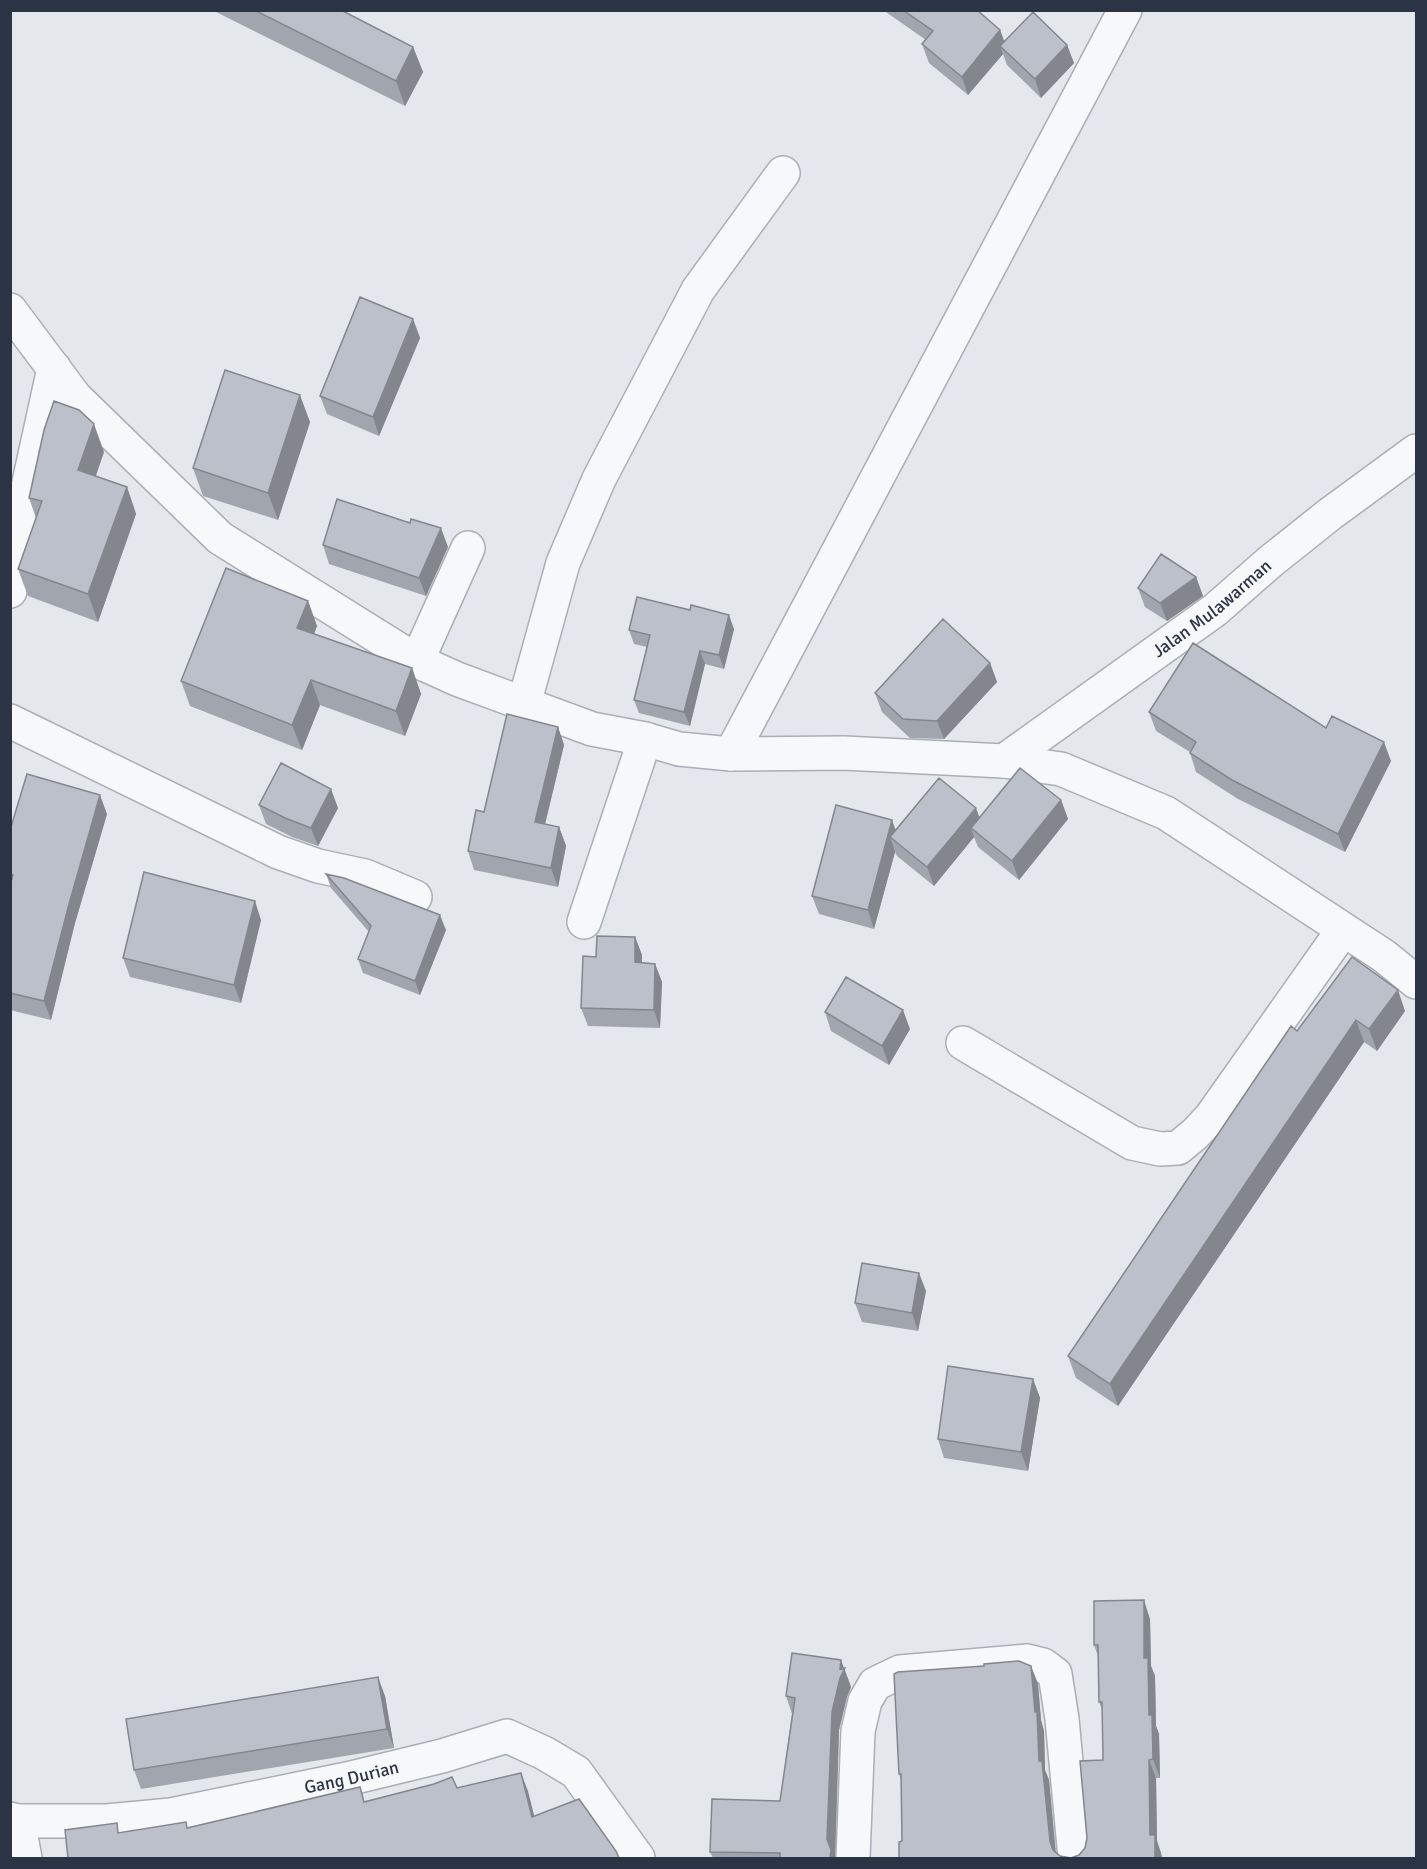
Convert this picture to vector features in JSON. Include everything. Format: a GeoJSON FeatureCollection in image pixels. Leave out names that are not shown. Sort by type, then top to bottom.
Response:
{"type":"FeatureCollection","features":[{"type":"Feature","properties":{"kind":"street"},"geometry":{"type":"LineString","coordinates":[[731,754],[1125,10]]}},
{"type":"Feature","properties":{"kind":"street"},"geometry":{"type":"LineString","coordinates":[[524,704],[563,563],[598,479],[698,290],[783,172]]}},
{"type":"Feature","properties":{"kind":"street"},"geometry":{"type":"LineString","coordinates":[[10,310],[75,397],[220,538],[417,661],[457,679],[592,729],[645,739],[679,749],[731,754],[844,753],[1004,760],[1061,769],[1166,813],[1384,956],[1416,982]]}},
{"type":"Feature","properties":{"kind":"street"},"geometry":{"type":"LineString","coordinates":[[10,591],[19,528],[54,368]]}},
{"type":"Feature","properties":{"kind":"street","name":"Jalan Mulawarman"},"geometry":{"type":"LineString","coordinates":[[1004,760],[1215,610],[1313,528],[1416,451]]}},
{"type":"Feature","properties":{"kind":"street"},"geometry":{"type":"LineString","coordinates":[[417,661],[468,548]]}},
{"type":"Feature","properties":{"kind":"street"},"geometry":{"type":"LineString","coordinates":[[10,721],[278,852],[318,866],[364,876],[415,897]]}},
{"type":"Feature","properties":{"kind":"street"},"geometry":{"type":"LineString","coordinates":[[584,922],[645,739]]}},
{"type":"Feature","properties":{"kind":"street"},"geometry":{"type":"LineString","coordinates":[[963,1043],[1132,1143],[1160,1149],[1178,1148],[1210,1117],[1343,930]]}},
{"type":"Feature","properties":{"kind":"street"},"geometry":{"type":"LineString","coordinates":[[853,1858],[858,1731],[865,1701],[874,1684],[900,1672],[1027,1661],[1042,1665],[1055,1674],[1062,1719],[1075,1858]]}},
{"type":"Feature","properties":{"kind":"street","name":"Gang Durian"},"geometry":{"type":"LineString","coordinates":[[14,1820],[107,1821],[171,1815],[358,1776],[442,1756],[507,1736],[544,1753],[576,1772],[638,1858]]}},
{"type":"Feature","properties":{"kind":"street"},"geometry":{"type":"LineString","coordinates":[[14,1820],[25,1858]]}},
{"type":"Feature","properties":{"kind":"building"},"geometry":{"type":"Polygon","coordinates":[[[254,10],[341,10],[413,47],[396,81],[254,10]]]}},
{"type":"Feature","properties":{"kind":"building"},"geometry":{"type":"Polygon","coordinates":[[[903,10],[977,10],[1000,30],[962,77],[922,44],[933,31],[903,10]]]}},
{"type":"Feature","properties":{"kind":"building"},"geometry":{"type":"Polygon","coordinates":[[[1033,12],[1067,45],[1035,79],[1000,46],[1033,12]]]}},
{"type":"Feature","properties":{"kind":"building"},"geometry":{"type":"Polygon","coordinates":[[[360,297],[413,319],[373,417],[320,396],[360,297]]]}},
{"type":"Feature","properties":{"kind":"building"},"geometry":{"type":"Polygon","coordinates":[[[225,370],[300,395],[268,493],[193,468],[225,370]]]}},
{"type":"Feature","properties":{"kind":"building"},"geometry":{"type":"Polygon","coordinates":[[[54,401],[79,410],[94,424],[78,470],[127,487],[88,594],[18,569],[42,501],[29,498],[44,430],[54,401]]]}},
{"type":"Feature","properties":{"kind":"building"},"geometry":{"type":"Polygon","coordinates":[[[337,499],[410,523],[411,519],[441,528],[419,578],[323,545],[337,499]]]}},
{"type":"Feature","properties":{"kind":"building"},"geometry":{"type":"Polygon","coordinates":[[[1161,554],[1196,577],[1160,603],[1138,588],[1161,554]]]}},
{"type":"Feature","properties":{"kind":"building"},"geometry":{"type":"Polygon","coordinates":[[[226,568],[308,601],[297,628],[412,668],[396,711],[311,680],[292,725],[181,681],[226,568]]]}},
{"type":"Feature","properties":{"kind":"building"},"geometry":{"type":"Polygon","coordinates":[[[637,597],[690,610],[691,605],[729,615],[719,655],[700,651],[684,712],[634,700],[650,635],[629,630],[637,597]]]}},
{"type":"Feature","properties":{"kind":"building"},"geometry":{"type":"Polygon","coordinates":[[[943,619],[990,663],[937,721],[903,719],[875,693],[943,619]]]}},
{"type":"Feature","properties":{"kind":"building"},"geometry":{"type":"Polygon","coordinates":[[[1193,643],[1326,728],[1332,716],[1384,742],[1338,834],[1232,780],[1190,753],[1196,742],[1149,712],[1193,643]]]}},
{"type":"Feature","properties":{"kind":"building"},"geometry":{"type":"Polygon","coordinates":[[[507,714],[558,727],[535,822],[559,827],[551,868],[468,851],[476,810],[484,812],[507,714]]]}},
{"type":"Feature","properties":{"kind":"building"},"geometry":{"type":"Polygon","coordinates":[[[281,763],[331,789],[311,828],[259,805],[281,763]]]}},
{"type":"Feature","properties":{"kind":"building"},"geometry":{"type":"Polygon","coordinates":[[[1020,768],[1061,800],[1012,861],[971,828],[1020,768]]]}},
{"type":"Feature","properties":{"kind":"building"},"geometry":{"type":"Polygon","coordinates":[[[27,774],[100,795],[44,1001],[10,993],[10,885],[13,875],[10,874],[10,830],[27,774]]]}},
{"type":"Feature","properties":{"kind":"building"},"geometry":{"type":"Polygon","coordinates":[[[939,778],[976,808],[927,867],[890,837],[939,778]]]}},
{"type":"Feature","properties":{"kind":"building"},"geometry":{"type":"Polygon","coordinates":[[[836,805],[892,820],[868,910],[812,896],[836,805]]]}},
{"type":"Feature","properties":{"kind":"building"},"geometry":{"type":"Polygon","coordinates":[[[144,872],[255,901],[234,985],[123,958],[144,872]]]}},
{"type":"Feature","properties":{"kind":"building"},"geometry":{"type":"Polygon","coordinates":[[[326,874],[344,878],[440,915],[415,981],[358,959],[371,926],[326,874]]]}},
{"type":"Feature","properties":{"kind":"building"},"geometry":{"type":"Polygon","coordinates":[[[597,936],[635,937],[635,962],[655,964],[654,1010],[581,1008],[583,956],[596,957],[597,936]]]}},
{"type":"Feature","properties":{"kind":"building"},"geometry":{"type":"Polygon","coordinates":[[[1352,957],[1398,990],[1369,1029],[1356,1020],[1110,1384],[1068,1356],[1291,1026],[1297,1031],[1352,957]]]}},
{"type":"Feature","properties":{"kind":"building"},"geometry":{"type":"Polygon","coordinates":[[[846,977],[903,1010],[882,1046],[825,1012],[846,977]]]}},
{"type":"Feature","properties":{"kind":"building"},"geometry":{"type":"Polygon","coordinates":[[[862,1263],[919,1273],[912,1313],[855,1303],[862,1263]]]}},
{"type":"Feature","properties":{"kind":"building"},"geometry":{"type":"Polygon","coordinates":[[[948,1366],[1033,1379],[1021,1452],[938,1439],[948,1366]]]}},
{"type":"Feature","properties":{"kind":"building"},"geometry":{"type":"Polygon","coordinates":[[[1144,1600],[1144,1658],[1148,1658],[1149,1715],[1152,1715],[1153,1759],[1149,1760],[1150,1835],[1155,1835],[1155,1858],[1071,1858],[1079,1855],[1085,1848],[1087,1838],[1080,1761],[1103,1760],[1098,1645],[1094,1645],[1094,1601],[1144,1600]]]}},
{"type":"Feature","properties":{"kind":"building"},"geometry":{"type":"Polygon","coordinates":[[[792,1653],[841,1660],[840,1669],[845,1668],[840,1678],[832,1712],[827,1839],[831,1850],[830,1858],[780,1858],[780,1853],[710,1852],[712,1799],[780,1801],[795,1698],[786,1696],[792,1653]]]}},
{"type":"Feature","properties":{"kind":"building"},"geometry":{"type":"Polygon","coordinates":[[[1019,1661],[1031,1666],[1035,1712],[1037,1712],[1039,1761],[1042,1761],[1050,1841],[1053,1850],[1060,1856],[1071,1858],[899,1858],[899,1842],[902,1841],[901,1774],[899,1774],[894,1674],[1019,1661]]]}},
{"type":"Feature","properties":{"kind":"building"},"geometry":{"type":"Polygon","coordinates":[[[378,1677],[387,1729],[134,1770],[126,1719],[378,1677]]]}},
{"type":"Feature","properties":{"kind":"building"},"geometry":{"type":"Polygon","coordinates":[[[521,1773],[532,1817],[579,1799],[619,1858],[68,1858],[65,1830],[117,1823],[118,1833],[186,1822],[187,1828],[360,1787],[364,1802],[434,1784],[452,1777],[457,1788],[521,1773]]]}}]}
